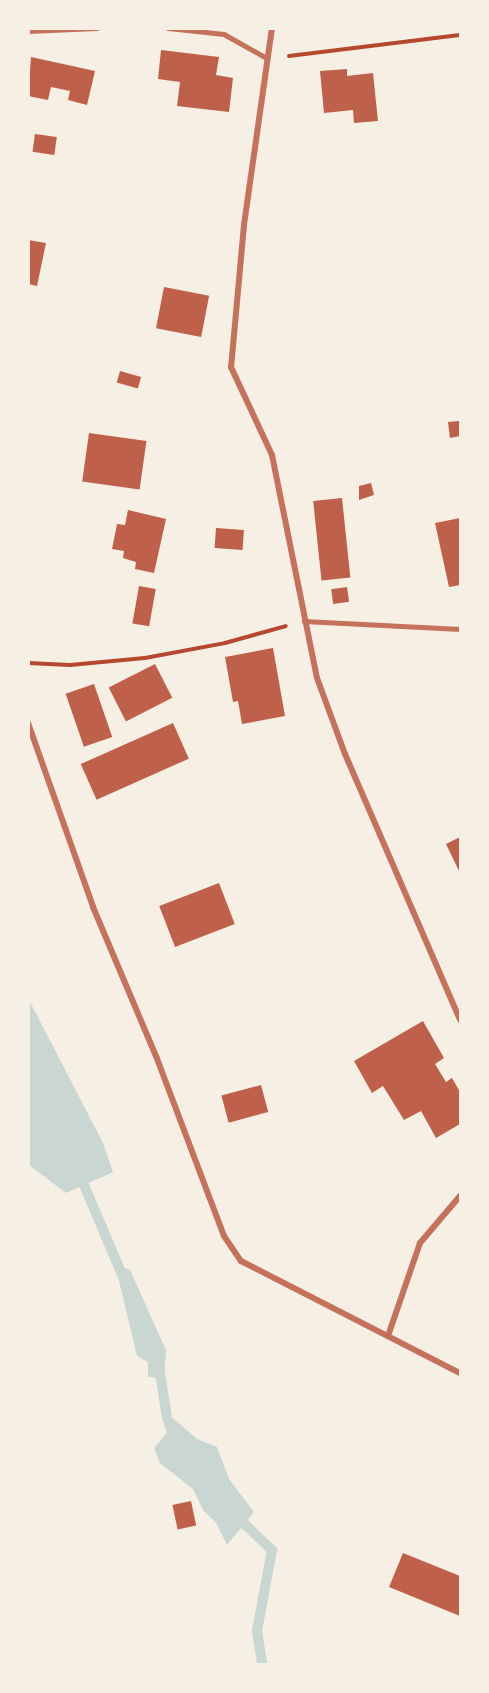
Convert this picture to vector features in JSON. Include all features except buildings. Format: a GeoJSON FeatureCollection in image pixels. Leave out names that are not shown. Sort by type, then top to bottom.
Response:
{"type":"FeatureCollection","features":[{"type":"Feature","properties":{"kind":"street"},"geometry":{"type":"LineString","coordinates":[[272,28],[265,57],[231,367],[272,455],[317,678],[345,754],[460,1020]]}},
{"type":"Feature","properties":{"kind":"street"},"geometry":{"type":"LineString","coordinates":[[28,723],[93,907],[156,1056],[224,1236],[241,1261],[267,1277],[389,1333],[460,1372]]}},
{"type":"Feature","properties":{"kind":"street"},"geometry":{"type":"LineString","coordinates":[[389,1333],[420,1243],[460,1196]]}},
{"type":"Feature","properties":{"kind":"lane"},"geometry":{"type":"LineString","coordinates":[[28,32],[97,28]]}},
{"type":"Feature","properties":{"kind":"lane"},"geometry":{"type":"LineString","coordinates":[[168,28],[224,34],[265,57]]}},
{"type":"Feature","properties":{"kind":"lane"},"geometry":{"type":"LineString","coordinates":[[304,621],[460,629]]}},
{"type":"Feature","properties":{"kind":"path"},"geometry":{"type":"LineString","coordinates":[[265,57],[460,35]]}},
{"type":"Feature","properties":{"kind":"path"},"geometry":{"type":"LineString","coordinates":[[28,663],[70,665],[145,658],[225,643],[304,621]]}},
{"type":"Feature","properties":{"kind":"shaded area"},"geometry":{"type":"Polygon","coordinates":[[[28,998],[103,1143],[113,1172],[66,1193],[29,1165],[28,998]]]}},
{"type":"Feature","properties":{"kind":"shaded area"},"geometry":{"type":"Polygon","coordinates":[[[115,1264],[130,1270],[166,1350],[164,1378],[148,1377],[148,1362],[137,1356],[115,1264]]]}},
{"type":"Feature","properties":{"kind":"shaded area"},"geometry":{"type":"Polygon","coordinates":[[[167,1403],[168,1414],[197,1439],[217,1447],[229,1479],[254,1512],[227,1545],[216,1523],[203,1510],[193,1489],[160,1463],[154,1448],[167,1433],[162,1418],[167,1403]]]}},
{"type":"Feature","properties":{"kind":"waterway"},"geometry":{"type":"LineString","coordinates":[[79,1173],[123,1277]]}},
{"type":"Feature","properties":{"kind":"waterway"},"geometry":{"type":"LineString","coordinates":[[159,1366],[167,1418]]}},
{"type":"Feature","properties":{"kind":"waterway"},"geometry":{"type":"LineString","coordinates":[[236,1516],[272,1550],[257,1631],[262,1664]]}}]}
